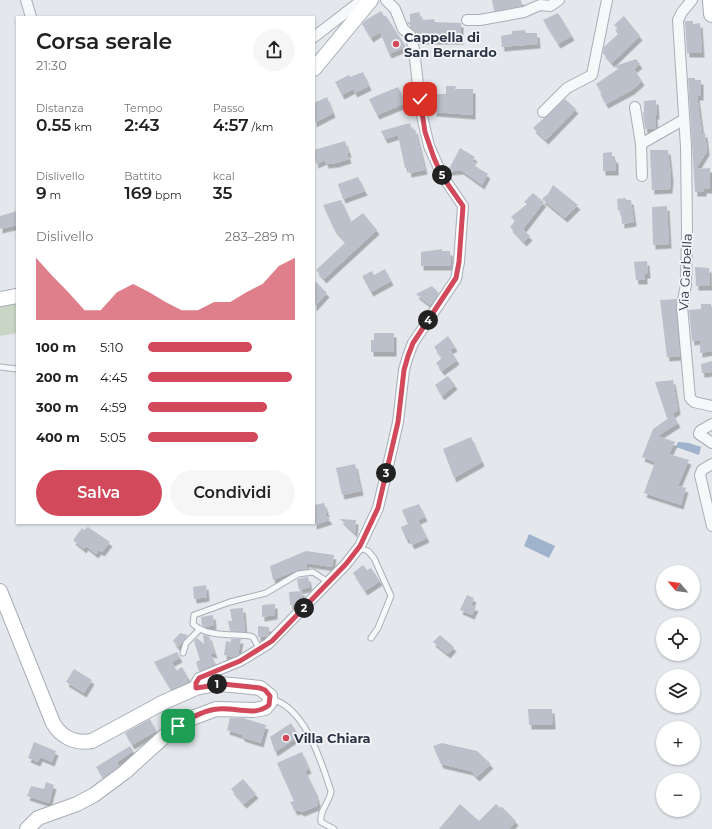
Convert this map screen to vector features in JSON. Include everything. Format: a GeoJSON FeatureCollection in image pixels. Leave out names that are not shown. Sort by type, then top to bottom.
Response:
{"type":"FeatureCollection","features":[{"type":"Feature","properties":{"kind":"main road"},"geometry":{"type":"LineString","coordinates":[[315,69],[371,0]]}},
{"type":"Feature","properties":{"kind":"main road"},"geometry":{"type":"LineString","coordinates":[[711,0],[712,14]]}},
{"type":"Feature","properties":{"kind":"main road"},"geometry":{"type":"LineString","coordinates":[[0,299],[16,296]]}},
{"type":"Feature","properties":{"kind":"main road"},"geometry":{"type":"LineString","coordinates":[[0,591],[52,723],[57,730],[67,738],[85,742],[92,741],[164,702],[196,688],[223,684],[260,688],[268,694],[270,699],[269,705],[265,708],[254,710],[216,709],[187,720],[167,734],[125,772],[94,795],[77,804],[38,818],[26,829]]}},
{"type":"Feature","properties":{"kind":"street"},"geometry":{"type":"LineString","coordinates":[[26,0],[31,16]]}},
{"type":"Feature","properties":{"kind":"street"},"geometry":{"type":"LineString","coordinates":[[315,36],[362,0]]}},
{"type":"Feature","properties":{"kind":"street"},"geometry":{"type":"LineString","coordinates":[[196,688],[196,683],[199,678],[240,661],[260,650],[272,641],[359,548],[378,508],[398,422],[404,370],[408,356],[413,343],[456,278],[463,208],[460,200],[442,176],[429,146],[421,112],[414,49],[410,35],[404,28],[395,9],[386,0]]}},
{"type":"Feature","properties":{"kind":"street"},"geometry":{"type":"LineString","coordinates":[[467,20],[480,20],[524,12],[540,5],[550,6],[559,0]]}},
{"type":"Feature","properties":{"kind":"street"},"geometry":{"type":"LineString","coordinates":[[543,112],[567,88],[592,75],[607,0]]}},
{"type":"Feature","properties":{"kind":"street","name":"Via Garbella"},"geometry":{"type":"LineString","coordinates":[[692,0],[682,12],[678,20],[686,147],[686,285],[682,306],[691,400],[712,406]]}},
{"type":"Feature","properties":{"kind":"street"},"geometry":{"type":"LineString","coordinates":[[635,107],[640,144],[642,176]]}},
{"type":"Feature","properties":{"kind":"street"},"geometry":{"type":"LineString","coordinates":[[640,144],[684,120]]}},
{"type":"Feature","properties":{"kind":"street"},"geometry":{"type":"LineString","coordinates":[[712,424],[700,431],[699,434],[712,443]]}},
{"type":"Feature","properties":{"kind":"street"},"geometry":{"type":"LineString","coordinates":[[712,464],[704,468],[700,476],[712,526]]}},
{"type":"Feature","properties":{"kind":"lane"},"geometry":{"type":"LineString","coordinates":[[0,367],[16,369]]}},
{"type":"Feature","properties":{"kind":"lane"},"geometry":{"type":"LineString","coordinates":[[359,548],[368,551],[374,558],[391,596],[378,628],[371,638]]}},
{"type":"Feature","properties":{"kind":"lane"},"geometry":{"type":"LineString","coordinates":[[260,650],[253,637],[225,635],[200,629],[193,624],[192,619],[199,612],[266,593],[298,574],[313,572],[328,582]]}},
{"type":"Feature","properties":{"kind":"lane"},"geometry":{"type":"LineString","coordinates":[[183,653],[184,645],[200,629]]}},
{"type":"Feature","properties":{"kind":"lane"},"geometry":{"type":"LineString","coordinates":[[270,699],[282,702],[290,708],[309,736],[331,791],[330,797],[322,812],[321,822],[334,829]]}},
{"type":"Feature","properties":{"kind":"green space"},"geometry":{"type":"Polygon","coordinates":[[[16,304],[16,333],[0,336],[0,306],[16,304]]]}},
{"type":"Feature","properties":{"kind":"water"},"geometry":{"type":"Polygon","coordinates":[[[678,442],[689,443],[701,447],[699,455],[676,447],[678,442]]]}},
{"type":"Feature","properties":{"kind":"water"},"geometry":{"type":"Polygon","coordinates":[[[529,534],[555,546],[549,558],[524,546],[529,534]]]}},
{"type":"Feature","properties":{"kind":"building"},"geometry":{"type":"Polygon","coordinates":[[[492,0],[521,0],[522,6],[494,11],[492,0]]]}},
{"type":"Feature","properties":{"kind":"building"},"geometry":{"type":"Polygon","coordinates":[[[381,11],[384,16],[386,16],[406,47],[389,54],[380,32],[371,38],[362,24],[381,11]]]}},
{"type":"Feature","properties":{"kind":"building"},"geometry":{"type":"Polygon","coordinates":[[[419,12],[422,20],[434,19],[435,22],[461,23],[461,40],[418,40],[416,33],[407,22],[410,22],[410,14],[419,12]]]}},
{"type":"Feature","properties":{"kind":"building"},"geometry":{"type":"Polygon","coordinates":[[[558,13],[572,36],[558,44],[543,20],[558,13]]]}},
{"type":"Feature","properties":{"kind":"building"},"geometry":{"type":"Polygon","coordinates":[[[624,16],[640,36],[612,63],[603,53],[604,47],[618,34],[615,30],[618,29],[614,25],[624,16]]]}},
{"type":"Feature","properties":{"kind":"building"},"geometry":{"type":"Polygon","coordinates":[[[685,21],[693,21],[693,24],[700,23],[702,53],[687,53],[685,21]]]}},
{"type":"Feature","properties":{"kind":"building"},"geometry":{"type":"Polygon","coordinates":[[[525,30],[526,33],[537,33],[538,44],[502,47],[501,36],[512,34],[512,31],[525,30]]]}},
{"type":"Feature","properties":{"kind":"building"},"geometry":{"type":"Polygon","coordinates":[[[636,59],[640,64],[634,69],[642,81],[632,90],[606,104],[600,94],[602,93],[596,84],[618,69],[615,66],[636,59]]]}},
{"type":"Feature","properties":{"kind":"building"},"geometry":{"type":"Polygon","coordinates":[[[363,72],[369,86],[355,93],[353,89],[342,95],[335,82],[349,75],[350,77],[363,72]]]}},
{"type":"Feature","properties":{"kind":"building"},"geometry":{"type":"Polygon","coordinates":[[[688,78],[701,80],[701,96],[697,96],[702,133],[705,133],[707,151],[696,169],[710,168],[710,189],[704,189],[704,192],[695,192],[688,78]]]}},
{"type":"Feature","properties":{"kind":"building"},"geometry":{"type":"Polygon","coordinates":[[[446,86],[456,86],[455,89],[473,89],[473,115],[434,112],[434,94],[446,94],[446,86]]]}},
{"type":"Feature","properties":{"kind":"building"},"geometry":{"type":"Polygon","coordinates":[[[398,87],[406,103],[377,115],[369,99],[398,87]]]}},
{"type":"Feature","properties":{"kind":"building"},"geometry":{"type":"Polygon","coordinates":[[[327,97],[333,113],[315,122],[315,103],[327,97]]]}},
{"type":"Feature","properties":{"kind":"building"},"geometry":{"type":"Polygon","coordinates":[[[565,99],[576,109],[546,140],[533,128],[565,99]]]}},
{"type":"Feature","properties":{"kind":"building"},"geometry":{"type":"Polygon","coordinates":[[[656,100],[656,128],[645,129],[643,113],[644,101],[656,100]]]}},
{"type":"Feature","properties":{"kind":"building"},"geometry":{"type":"Polygon","coordinates":[[[410,123],[412,130],[415,129],[425,170],[409,173],[408,167],[405,168],[398,135],[385,139],[381,131],[410,123]]]}},
{"type":"Feature","properties":{"kind":"building"},"geometry":{"type":"Polygon","coordinates":[[[345,141],[349,153],[347,153],[349,159],[326,164],[325,160],[316,164],[315,150],[345,141]]]}},
{"type":"Feature","properties":{"kind":"building"},"geometry":{"type":"Polygon","coordinates":[[[460,148],[475,157],[472,161],[476,164],[475,166],[488,174],[482,185],[461,170],[448,171],[460,148]]]}},
{"type":"Feature","properties":{"kind":"building"},"geometry":{"type":"Polygon","coordinates":[[[650,150],[668,150],[671,177],[670,189],[652,190],[650,150]]]}},
{"type":"Feature","properties":{"kind":"building"},"geometry":{"type":"Polygon","coordinates":[[[612,152],[612,158],[615,158],[616,161],[616,171],[603,171],[603,153],[612,152]]]}},
{"type":"Feature","properties":{"kind":"building"},"geometry":{"type":"Polygon","coordinates":[[[358,177],[365,191],[343,199],[338,184],[358,177]]]}},
{"type":"Feature","properties":{"kind":"building"},"geometry":{"type":"Polygon","coordinates":[[[553,185],[578,205],[565,218],[542,199],[548,194],[553,185]]]}},
{"type":"Feature","properties":{"kind":"building"},"geometry":{"type":"Polygon","coordinates":[[[533,193],[544,202],[523,229],[530,236],[524,242],[510,227],[515,221],[511,217],[527,204],[524,202],[533,193]]]}},
{"type":"Feature","properties":{"kind":"building"},"geometry":{"type":"Polygon","coordinates":[[[626,198],[626,200],[631,200],[634,222],[622,224],[621,210],[618,211],[617,199],[626,198]]]}},
{"type":"Feature","properties":{"kind":"building"},"geometry":{"type":"Polygon","coordinates":[[[341,200],[351,222],[363,213],[377,230],[324,279],[316,270],[346,242],[334,229],[323,205],[341,200]]]}},
{"type":"Feature","properties":{"kind":"building"},"geometry":{"type":"Polygon","coordinates":[[[667,206],[669,244],[653,245],[652,207],[667,206]]]}},
{"type":"Feature","properties":{"kind":"building"},"geometry":{"type":"Polygon","coordinates":[[[16,211],[16,225],[0,229],[0,216],[16,211]]]}},
{"type":"Feature","properties":{"kind":"building"},"geometry":{"type":"Polygon","coordinates":[[[442,249],[442,251],[450,251],[451,266],[421,266],[421,252],[442,249]]]}},
{"type":"Feature","properties":{"kind":"building"},"geometry":{"type":"Polygon","coordinates":[[[647,261],[648,274],[645,274],[645,280],[636,280],[634,262],[647,261]]]}},
{"type":"Feature","properties":{"kind":"building"},"geometry":{"type":"Polygon","coordinates":[[[695,267],[709,268],[710,286],[696,286],[695,267]]]}},
{"type":"Feature","properties":{"kind":"building"},"geometry":{"type":"Polygon","coordinates":[[[385,269],[391,281],[371,292],[362,276],[372,271],[374,275],[385,269]]]}},
{"type":"Feature","properties":{"kind":"building"},"geometry":{"type":"Polygon","coordinates":[[[315,281],[327,293],[315,306],[315,281]]]}},
{"type":"Feature","properties":{"kind":"building"},"geometry":{"type":"Polygon","coordinates":[[[432,286],[439,293],[430,305],[416,294],[432,286]]]}},
{"type":"Feature","properties":{"kind":"building"},"geometry":{"type":"Polygon","coordinates":[[[677,299],[676,307],[680,356],[667,357],[660,300],[677,299]]]}},
{"type":"Feature","properties":{"kind":"building"},"geometry":{"type":"Polygon","coordinates":[[[701,304],[711,304],[712,308],[712,351],[700,353],[700,340],[692,341],[689,310],[701,309],[701,304]]]}},
{"type":"Feature","properties":{"kind":"building"},"geometry":{"type":"Polygon","coordinates":[[[374,333],[394,333],[394,352],[371,352],[371,340],[374,340],[374,333]]]}},
{"type":"Feature","properties":{"kind":"building"},"geometry":{"type":"Polygon","coordinates":[[[448,336],[455,347],[450,350],[457,360],[442,371],[436,363],[442,358],[434,347],[448,336]]]}},
{"type":"Feature","properties":{"kind":"building"},"geometry":{"type":"Polygon","coordinates":[[[712,361],[712,372],[702,373],[701,364],[712,361]]]}},
{"type":"Feature","properties":{"kind":"building"},"geometry":{"type":"Polygon","coordinates":[[[448,376],[455,385],[442,396],[435,385],[448,376]]]}},
{"type":"Feature","properties":{"kind":"building"},"geometry":{"type":"Polygon","coordinates":[[[673,380],[678,410],[667,418],[655,382],[673,380]]]}},
{"type":"Feature","properties":{"kind":"building"},"geometry":{"type":"Polygon","coordinates":[[[673,415],[678,423],[658,436],[675,442],[669,454],[689,460],[678,486],[686,488],[681,505],[644,493],[655,462],[642,457],[653,429],[673,415]]]}},
{"type":"Feature","properties":{"kind":"building"},"geometry":{"type":"Polygon","coordinates":[[[471,437],[482,462],[454,478],[443,449],[471,437]]]}},
{"type":"Feature","properties":{"kind":"building"},"geometry":{"type":"Polygon","coordinates":[[[355,464],[361,491],[342,495],[336,468],[355,464]]]}},
{"type":"Feature","properties":{"kind":"building"},"geometry":{"type":"Polygon","coordinates":[[[324,503],[327,513],[325,514],[330,520],[314,525],[315,505],[324,503]]]}},
{"type":"Feature","properties":{"kind":"building"},"geometry":{"type":"Polygon","coordinates":[[[419,504],[425,517],[418,520],[427,538],[412,545],[409,539],[406,539],[401,527],[408,524],[402,510],[419,504]]]}},
{"type":"Feature","properties":{"kind":"building"},"geometry":{"type":"Polygon","coordinates":[[[340,519],[356,520],[355,533],[340,519]]]}},
{"type":"Feature","properties":{"kind":"building"},"geometry":{"type":"Polygon","coordinates":[[[88,527],[110,542],[102,552],[99,550],[96,554],[86,546],[84,549],[73,540],[82,528],[84,530],[88,527]]]}},
{"type":"Feature","properties":{"kind":"building"},"geometry":{"type":"Polygon","coordinates":[[[306,551],[334,555],[332,567],[306,563],[307,569],[297,570],[273,580],[270,566],[306,551]]]}},
{"type":"Feature","properties":{"kind":"building"},"geometry":{"type":"Polygon","coordinates":[[[363,565],[367,570],[371,568],[380,581],[365,591],[353,573],[363,565]]]}},
{"type":"Feature","properties":{"kind":"building"},"geometry":{"type":"Polygon","coordinates":[[[308,577],[310,587],[299,590],[297,579],[308,577]]]}},
{"type":"Feature","properties":{"kind":"building"},"geometry":{"type":"Polygon","coordinates":[[[206,585],[207,597],[194,599],[193,587],[206,585]]]}},
{"type":"Feature","properties":{"kind":"building"},"geometry":{"type":"Polygon","coordinates":[[[302,591],[303,599],[298,604],[290,605],[289,592],[302,591]]]}},
{"type":"Feature","properties":{"kind":"building"},"geometry":{"type":"Polygon","coordinates":[[[467,595],[474,598],[471,605],[476,607],[472,615],[460,610],[467,595]]]}},
{"type":"Feature","properties":{"kind":"building"},"geometry":{"type":"Polygon","coordinates":[[[275,604],[275,615],[262,617],[262,605],[275,604]]]}},
{"type":"Feature","properties":{"kind":"building"},"geometry":{"type":"Polygon","coordinates":[[[243,608],[245,632],[230,631],[228,621],[232,621],[230,609],[243,608]]]}},
{"type":"Feature","properties":{"kind":"building"},"geometry":{"type":"Polygon","coordinates":[[[213,615],[214,625],[206,627],[202,625],[201,617],[213,615]]]}},
{"type":"Feature","properties":{"kind":"building"},"geometry":{"type":"Polygon","coordinates":[[[258,626],[269,627],[269,634],[266,637],[258,637],[258,626]]]}},
{"type":"Feature","properties":{"kind":"building"},"geometry":{"type":"Polygon","coordinates":[[[180,633],[188,635],[178,647],[173,641],[180,633]]]}},
{"type":"Feature","properties":{"kind":"building"},"geometry":{"type":"Polygon","coordinates":[[[203,635],[209,636],[215,654],[210,653],[215,664],[199,671],[196,662],[200,660],[194,641],[197,638],[204,644],[203,635]]]}},
{"type":"Feature","properties":{"kind":"building"},"geometry":{"type":"Polygon","coordinates":[[[440,635],[454,647],[448,654],[433,642],[440,635]]]}},
{"type":"Feature","properties":{"kind":"building"},"geometry":{"type":"Polygon","coordinates":[[[231,639],[241,639],[238,655],[233,657],[224,655],[226,641],[231,642],[231,639]]]}},
{"type":"Feature","properties":{"kind":"building"},"geometry":{"type":"Polygon","coordinates":[[[177,652],[180,658],[172,662],[176,671],[182,667],[188,678],[186,679],[188,682],[171,690],[154,662],[177,652]]]}},
{"type":"Feature","properties":{"kind":"building"},"geometry":{"type":"Polygon","coordinates":[[[74,669],[92,680],[84,693],[66,682],[74,669]]]}},
{"type":"Feature","properties":{"kind":"building"},"geometry":{"type":"Polygon","coordinates":[[[528,709],[552,709],[553,725],[529,725],[528,709]]]}},
{"type":"Feature","properties":{"kind":"building"},"geometry":{"type":"Polygon","coordinates":[[[230,718],[243,718],[266,725],[261,743],[227,730],[230,718]]]}},
{"type":"Feature","properties":{"kind":"building"},"geometry":{"type":"Polygon","coordinates":[[[150,719],[156,731],[132,745],[125,733],[150,719]]]}},
{"type":"Feature","properties":{"kind":"building","name":"Villa Chiara"},"geometry":{"type":"Polygon","coordinates":[[[291,723],[299,736],[275,752],[270,737],[291,723]]]}},
{"type":"Feature","properties":{"kind":"building"},"geometry":{"type":"Polygon","coordinates":[[[34,742],[56,751],[52,762],[40,757],[38,762],[28,758],[34,742]]]}},
{"type":"Feature","properties":{"kind":"building"},"geometry":{"type":"Polygon","coordinates":[[[442,743],[477,751],[491,764],[477,777],[471,771],[441,764],[433,746],[442,743]]]}},
{"type":"Feature","properties":{"kind":"building"},"geometry":{"type":"Polygon","coordinates":[[[130,746],[133,751],[117,762],[119,766],[103,778],[96,767],[130,746]]]}},
{"type":"Feature","properties":{"kind":"building"},"geometry":{"type":"Polygon","coordinates":[[[302,752],[309,769],[305,771],[315,791],[318,802],[317,806],[302,812],[299,810],[295,811],[290,802],[294,801],[277,763],[302,752]]]}},
{"type":"Feature","properties":{"kind":"building"},"geometry":{"type":"Polygon","coordinates":[[[243,779],[256,794],[244,804],[231,789],[243,779]]]}},
{"type":"Feature","properties":{"kind":"building"},"geometry":{"type":"Polygon","coordinates":[[[46,782],[54,785],[49,803],[27,796],[31,786],[44,789],[46,782]]]}},
{"type":"Feature","properties":{"kind":"building"},"geometry":{"type":"Polygon","coordinates":[[[460,804],[479,821],[496,804],[500,808],[501,806],[516,821],[509,829],[439,829],[460,804]]]}},
{"type":"Feature","properties":{"kind":"place","name":"Cappella di San Bernardo"},"geometry":{"type":"Point","coordinates":[396,44]}},
{"type":"Feature","properties":{"kind":"place","name":"Villa Chiara"},"geometry":{"type":"Point","coordinates":[286,738]}},
{"type":"Feature","properties":{"kind":"route"},"geometry":{"type":"LineString","coordinates":[[178,726],[194,716],[216,709],[227,708],[254,710],[265,708],[269,705],[270,696],[265,690],[260,688],[223,684],[196,688],[196,683],[199,678],[240,661],[260,650],[272,641],[346,564],[360,546],[378,508],[398,422],[404,370],[408,356],[413,343],[456,278],[459,262],[463,206],[442,176],[429,146],[421,112],[420,99]]}}]}
